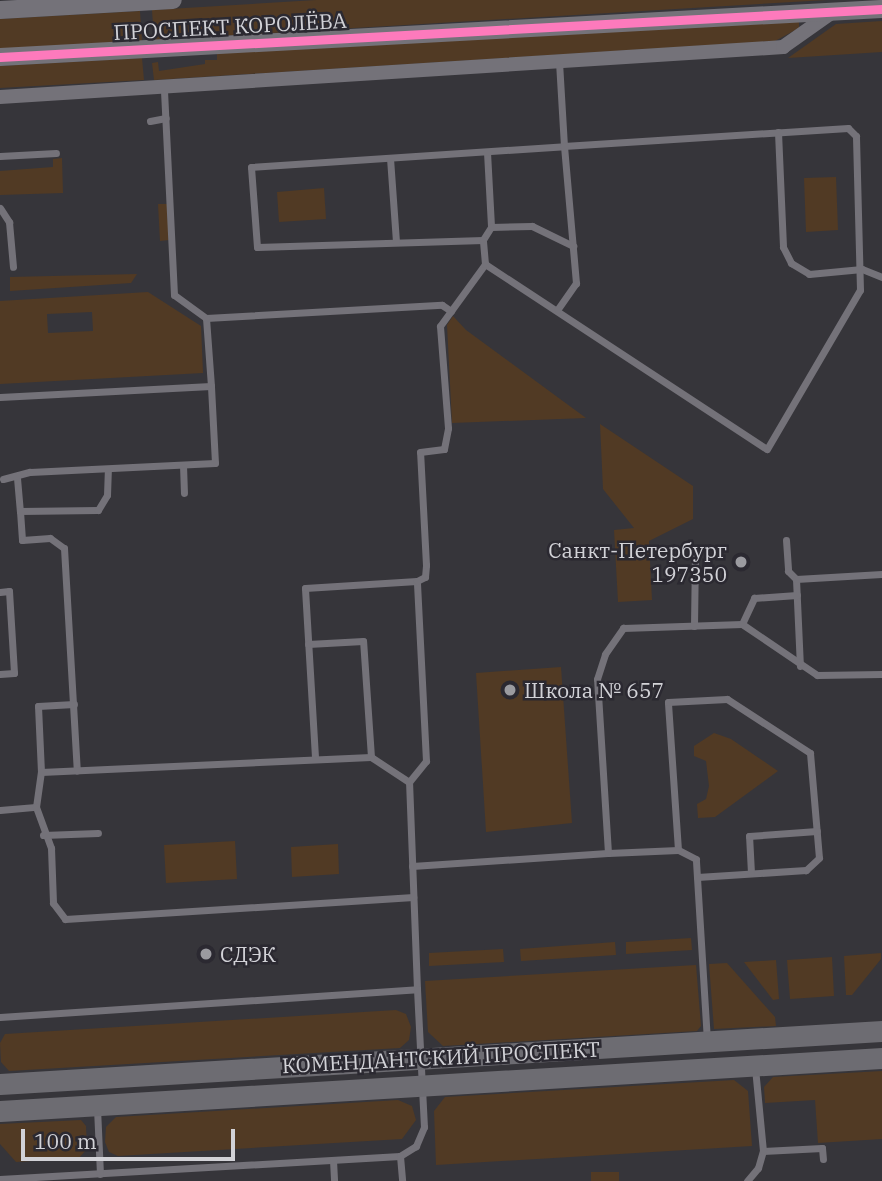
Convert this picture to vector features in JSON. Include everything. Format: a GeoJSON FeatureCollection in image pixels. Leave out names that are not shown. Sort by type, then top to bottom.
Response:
{"type":"FeatureCollection","features":[{"type":"Feature","properties":{"kind":"main road","name":"КОМЕНДАНТСКИЙ ПРОСПЕКТ"},"geometry":{"type":"LineString","coordinates":[[0,1084],[882,1031]]}},
{"type":"Feature","properties":{"kind":"main road","name":"КОМЕНДАНТСКИЙ ПРОСПЕКТ"},"geometry":{"type":"LineString","coordinates":[[0,1111],[755,1063],[882,1058]]}},
{"type":"Feature","properties":{"kind":"street","name":"ПРОСПЕКТ КОРОЛЁВА"},"geometry":{"type":"LineString","coordinates":[[0,10],[173,0]]}},
{"type":"Feature","properties":{"kind":"street","name":"ПРОСПЕКТ КОРОЛЁВА"},"geometry":{"type":"LineString","coordinates":[[0,57],[882,9]]}},
{"type":"Feature","properties":{"kind":"street"},"geometry":{"type":"LineString","coordinates":[[0,97],[783,47],[834,11]]}},
{"type":"Feature","properties":{"kind":"lane"},"geometry":{"type":"LineString","coordinates":[[558,309],[576,283],[559,62]]}},
{"type":"Feature","properties":{"kind":"lane"},"geometry":{"type":"LineString","coordinates":[[164,87],[174,295],[206,318],[442,305],[451,311]]}},
{"type":"Feature","properties":{"kind":"lane"},"geometry":{"type":"LineString","coordinates":[[150,121],[166,118]]}},
{"type":"Feature","properties":{"kind":"lane"},"geometry":{"type":"LineString","coordinates":[[483,240],[257,247],[251,167],[848,128],[856,136],[862,269],[860,290],[767,449],[558,309],[485,264]]}},
{"type":"Feature","properties":{"kind":"lane"},"geometry":{"type":"LineString","coordinates":[[778,132],[783,247],[791,263],[809,274],[862,269],[882,277]]}},
{"type":"Feature","properties":{"kind":"lane"},"geometry":{"type":"LineString","coordinates":[[315,757],[305,588],[418,581],[425,577],[421,452],[444,449],[448,428],[440,326],[485,264],[483,240],[491,228],[486,152]]}},
{"type":"Feature","properties":{"kind":"lane"},"geometry":{"type":"LineString","coordinates":[[0,156],[56,153]]}},
{"type":"Feature","properties":{"kind":"lane"},"geometry":{"type":"LineString","coordinates":[[390,158],[396,242]]}},
{"type":"Feature","properties":{"kind":"lane"},"geometry":{"type":"LineString","coordinates":[[0,208],[9,222],[12,267]]}},
{"type":"Feature","properties":{"kind":"lane"},"geometry":{"type":"LineString","coordinates":[[491,228],[531,226],[573,246]]}},
{"type":"Feature","properties":{"kind":"lane"},"geometry":{"type":"LineString","coordinates":[[3,479],[18,478],[30,472],[215,463],[206,318]]}},
{"type":"Feature","properties":{"kind":"lane"},"geometry":{"type":"LineString","coordinates":[[0,397],[211,386]]}},
{"type":"Feature","properties":{"kind":"lane"},"geometry":{"type":"LineString","coordinates":[[183,465],[184,493]]}},
{"type":"Feature","properties":{"kind":"lane"},"geometry":{"type":"LineString","coordinates":[[20,510],[98,510],[107,495],[108,469]]}},
{"type":"Feature","properties":{"kind":"lane"},"geometry":{"type":"LineString","coordinates":[[18,478],[22,540],[50,538],[64,548],[77,771]]}},
{"type":"Feature","properties":{"kind":"lane"},"geometry":{"type":"LineString","coordinates":[[786,540],[788,571],[796,579],[800,666]]}},
{"type":"Feature","properties":{"kind":"lane"},"geometry":{"type":"LineString","coordinates":[[694,626],[695,557]]}},
{"type":"Feature","properties":{"kind":"lane"},"geometry":{"type":"LineString","coordinates":[[796,579],[882,574]]}},
{"type":"Feature","properties":{"kind":"lane"},"geometry":{"type":"LineString","coordinates":[[0,1179],[400,1156],[416,1146],[424,1127],[409,782],[426,761],[418,581]]}},
{"type":"Feature","properties":{"kind":"lane"},"geometry":{"type":"LineString","coordinates":[[0,592],[9,591],[14,673],[0,674]]}},
{"type":"Feature","properties":{"kind":"lane"},"geometry":{"type":"LineString","coordinates":[[741,624],[754,598],[797,595]]}},
{"type":"Feature","properties":{"kind":"lane"},"geometry":{"type":"LineString","coordinates":[[608,853],[597,679],[605,654],[623,628],[741,624],[817,675],[882,674]]}},
{"type":"Feature","properties":{"kind":"lane"},"geometry":{"type":"LineString","coordinates":[[309,644],[362,641],[371,757]]}},
{"type":"Feature","properties":{"kind":"lane"},"geometry":{"type":"LineString","coordinates":[[678,849],[668,702],[727,699],[810,753],[819,858],[806,870],[697,877]]}},
{"type":"Feature","properties":{"kind":"lane"},"geometry":{"type":"LineString","coordinates":[[74,705],[38,706],[41,772],[36,807],[43,835],[51,848],[53,903],[65,919],[413,897]]}},
{"type":"Feature","properties":{"kind":"lane"},"geometry":{"type":"LineString","coordinates":[[41,772],[315,757],[371,757],[409,782]]}},
{"type":"Feature","properties":{"kind":"lane"},"geometry":{"type":"LineString","coordinates":[[0,810],[36,807]]}},
{"type":"Feature","properties":{"kind":"lane"},"geometry":{"type":"LineString","coordinates":[[751,873],[749,836],[817,831]]}},
{"type":"Feature","properties":{"kind":"lane"},"geometry":{"type":"LineString","coordinates":[[43,835],[98,833]]}},
{"type":"Feature","properties":{"kind":"lane"},"geometry":{"type":"LineString","coordinates":[[412,866],[678,849],[696,859],[707,1041]]}},
{"type":"Feature","properties":{"kind":"lane"},"geometry":{"type":"LineString","coordinates":[[0,1017],[417,989]]}},
{"type":"Feature","properties":{"kind":"lane"},"geometry":{"type":"LineString","coordinates":[[747,1181],[758,1168],[763,1152],[755,1063]]}},
{"type":"Feature","properties":{"kind":"lane"},"geometry":{"type":"LineString","coordinates":[[96,1104],[100,1174]]}},
{"type":"Feature","properties":{"kind":"lane"},"geometry":{"type":"LineString","coordinates":[[763,1152],[822,1148],[823,1159]]}},
{"type":"Feature","properties":{"kind":"lane"},"geometry":{"type":"LineString","coordinates":[[400,1156],[402,1181]]}},
{"type":"Feature","properties":{"kind":"lane"},"geometry":{"type":"LineString","coordinates":[[333,1160],[334,1181]]}},
{"type":"Feature","properties":{"kind":"shaded area"},"geometry":{"type":"Polygon","coordinates":[[[316,0],[827,0],[154,40],[152,10],[316,0]]]}},
{"type":"Feature","properties":{"kind":"shaded area"},"geometry":{"type":"Polygon","coordinates":[[[140,11],[142,41],[0,50],[0,19],[140,11]]]}},
{"type":"Feature","properties":{"kind":"shaded area"},"geometry":{"type":"Polygon","coordinates":[[[799,20],[799,28],[775,41],[154,80],[152,63],[158,62],[159,71],[205,64],[205,60],[217,60],[217,53],[799,20]]]}},
{"type":"Feature","properties":{"kind":"shaded area"},"geometry":{"type":"Polygon","coordinates":[[[882,21],[882,52],[788,58],[836,24],[882,21]]]}},
{"type":"Feature","properties":{"kind":"shaded area"},"geometry":{"type":"Polygon","coordinates":[[[142,58],[144,80],[0,88],[0,66],[142,58]]]}},
{"type":"Feature","properties":{"kind":"shaded area"},"geometry":{"type":"Polygon","coordinates":[[[62,158],[63,193],[0,195],[0,171],[53,167],[53,159],[62,158]]]}},
{"type":"Feature","properties":{"kind":"shaded area"},"geometry":{"type":"Polygon","coordinates":[[[836,177],[838,230],[806,232],[804,178],[836,177]]]}},
{"type":"Feature","properties":{"kind":"shaded area"},"geometry":{"type":"Polygon","coordinates":[[[324,188],[326,219],[279,222],[277,192],[324,188]]]}},
{"type":"Feature","properties":{"kind":"shaded area"},"geometry":{"type":"Polygon","coordinates":[[[158,204],[167,204],[169,240],[160,241],[158,204]]]}},
{"type":"Feature","properties":{"kind":"shaded area"},"geometry":{"type":"Polygon","coordinates":[[[137,274],[131,283],[10,291],[10,277],[137,274]]]}},
{"type":"Feature","properties":{"kind":"shaded area"},"geometry":{"type":"Polygon","coordinates":[[[148,292],[201,326],[203,373],[0,384],[0,301],[148,292]],[[92,312],[47,314],[48,333],[93,331],[92,312]]]}},
{"type":"Feature","properties":{"kind":"shaded area"},"geometry":{"type":"Polygon","coordinates":[[[453,316],[466,330],[586,418],[452,423],[447,325],[453,316]]]}},
{"type":"Feature","properties":{"kind":"shaded area"},"geometry":{"type":"Polygon","coordinates":[[[600,424],[693,486],[693,519],[649,541],[652,600],[618,602],[614,530],[634,528],[603,489],[600,424]]]}},
{"type":"Feature","properties":{"kind":"shaded area"},"geometry":{"type":"Polygon","coordinates":[[[561,667],[572,823],[486,832],[476,673],[561,667]]]}},
{"type":"Feature","properties":{"kind":"shaded area"},"geometry":{"type":"Polygon","coordinates":[[[714,733],[731,739],[778,771],[715,817],[698,818],[697,804],[706,799],[709,786],[706,761],[694,756],[694,746],[714,733]]]}},
{"type":"Feature","properties":{"kind":"shaded area"},"geometry":{"type":"Polygon","coordinates":[[[235,841],[237,879],[166,883],[164,845],[235,841]]]}},
{"type":"Feature","properties":{"kind":"shaded area"},"geometry":{"type":"Polygon","coordinates":[[[338,844],[339,874],[292,877],[291,847],[338,844]]]}},
{"type":"Feature","properties":{"kind":"shaded area"},"geometry":{"type":"Polygon","coordinates":[[[691,938],[692,950],[626,954],[626,942],[691,938]]]}},
{"type":"Feature","properties":{"kind":"shaded area"},"geometry":{"type":"Polygon","coordinates":[[[615,942],[616,955],[521,961],[520,949],[615,942]]]}},
{"type":"Feature","properties":{"kind":"shaded area"},"geometry":{"type":"Polygon","coordinates":[[[503,949],[504,962],[429,966],[429,953],[503,949]]]}},
{"type":"Feature","properties":{"kind":"shaded area"},"geometry":{"type":"Polygon","coordinates":[[[881,953],[881,959],[852,995],[846,995],[844,956],[881,953]]]}},
{"type":"Feature","properties":{"kind":"shaded area"},"geometry":{"type":"Polygon","coordinates":[[[832,957],[834,996],[790,999],[787,960],[832,957]]]}},
{"type":"Feature","properties":{"kind":"shaded area"},"geometry":{"type":"Polygon","coordinates":[[[776,960],[779,999],[773,1000],[744,962],[776,960]]]}},
{"type":"Feature","properties":{"kind":"shaded area"},"geometry":{"type":"Polygon","coordinates":[[[727,963],[775,1017],[776,1026],[714,1029],[709,964],[727,963]]]}},
{"type":"Feature","properties":{"kind":"shaded area"},"geometry":{"type":"Polygon","coordinates":[[[696,965],[701,1026],[697,1031],[443,1046],[428,1032],[425,981],[696,965]]]}},
{"type":"Feature","properties":{"kind":"shaded area"},"geometry":{"type":"Polygon","coordinates":[[[396,1010],[406,1014],[411,1027],[409,1040],[400,1048],[9,1071],[1,1062],[0,1043],[5,1034],[396,1010]]]}},
{"type":"Feature","properties":{"kind":"shaded area"},"geometry":{"type":"Polygon","coordinates":[[[882,1071],[882,1139],[818,1143],[815,1100],[765,1103],[764,1087],[773,1077],[882,1071]]]}},
{"type":"Feature","properties":{"kind":"shaded area"},"geometry":{"type":"Polygon","coordinates":[[[734,1080],[748,1091],[752,1146],[436,1165],[434,1111],[445,1097],[734,1080]]]}},
{"type":"Feature","properties":{"kind":"shaded area"},"geometry":{"type":"Polygon","coordinates":[[[398,1100],[412,1106],[416,1120],[402,1139],[118,1156],[109,1152],[105,1142],[106,1127],[116,1117],[398,1100]]]}},
{"type":"Feature","properties":{"kind":"shaded area"},"geometry":{"type":"Polygon","coordinates":[[[81,1120],[86,1126],[87,1149],[79,1158],[16,1162],[0,1144],[0,1124],[81,1120]]]}},
{"type":"Feature","properties":{"kind":"shaded area"},"geometry":{"type":"Polygon","coordinates":[[[591,1172],[619,1172],[619,1181],[591,1181],[591,1172]]]}},
{"type":"Feature","properties":{"kind":"cycle path"},"geometry":{"type":"LineString","coordinates":[[0,57],[882,9]]}},
{"type":"Feature","properties":{"kind":"place","name":"Санкт-Петербург 197350"},"geometry":{"type":"Point","coordinates":[741,562]}},
{"type":"Feature","properties":{"kind":"place","name":"Школа № 657"},"geometry":{"type":"Point","coordinates":[510,690]}},
{"type":"Feature","properties":{"kind":"place","name":"СДЭК"},"geometry":{"type":"Point","coordinates":[206,954]}}]}
